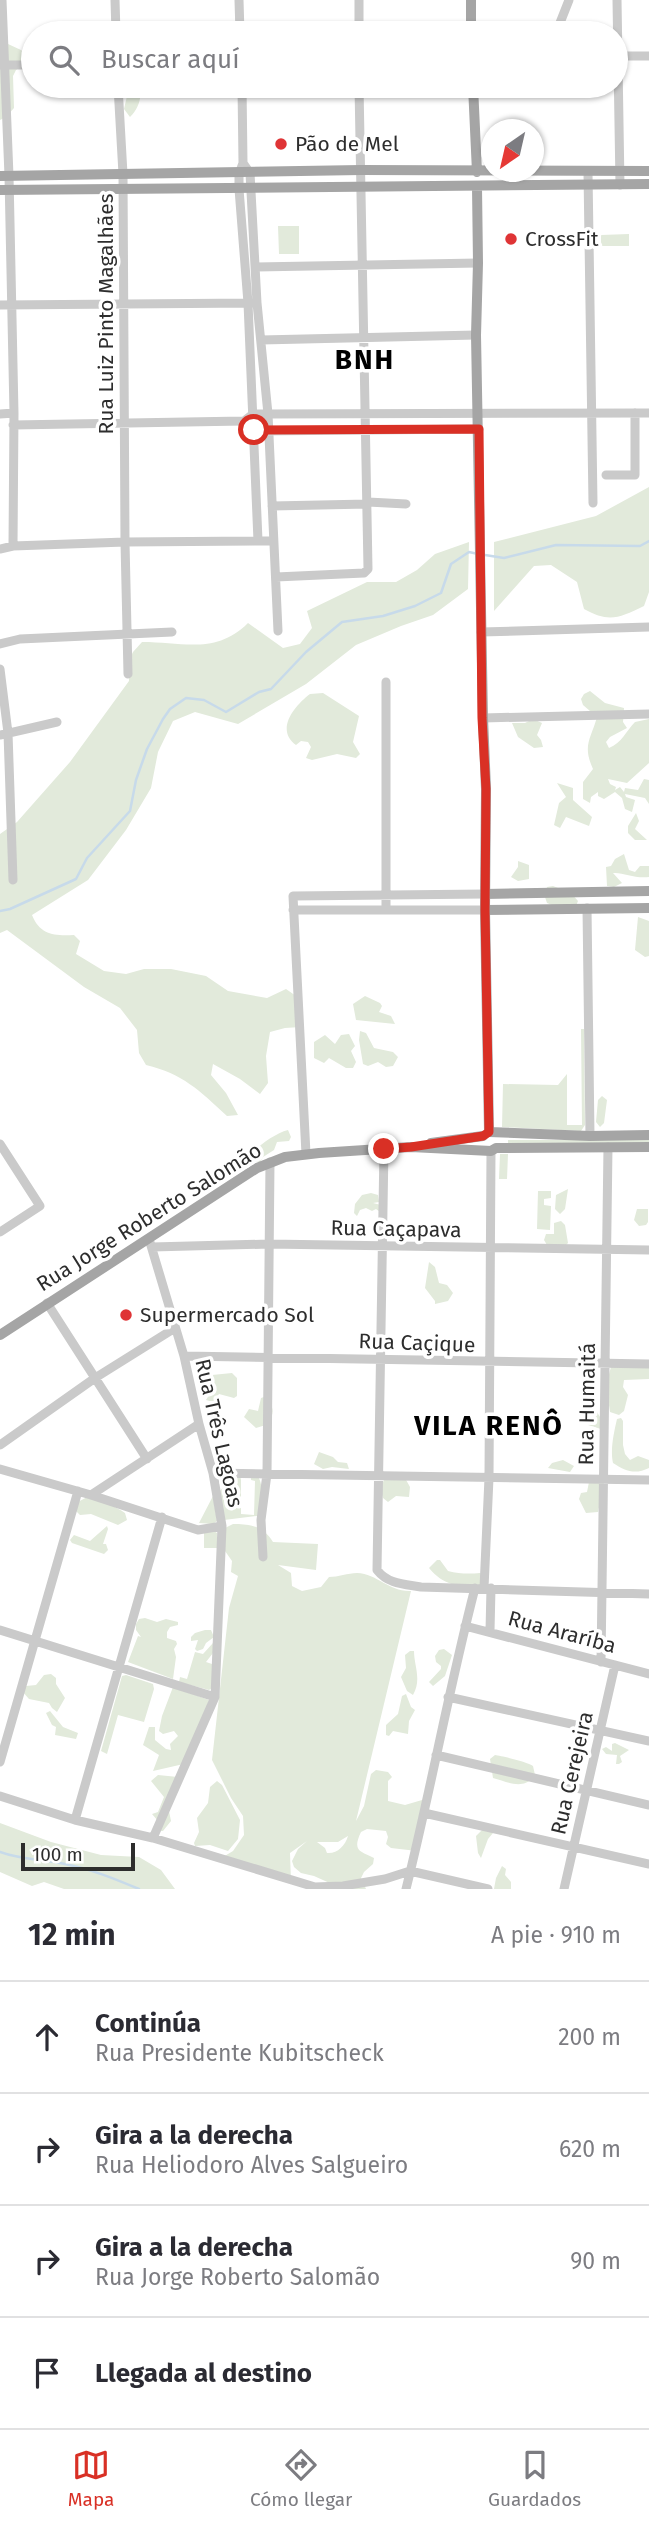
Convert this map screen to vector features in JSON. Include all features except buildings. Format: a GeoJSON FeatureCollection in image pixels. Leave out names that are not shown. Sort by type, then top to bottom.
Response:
{"type":"FeatureCollection","features":[{"type":"Feature","properties":{"kind":"main road"},"geometry":{"type":"LineString","coordinates":[[471,0],[471,21]]}},
{"type":"Feature","properties":{"kind":"main road"},"geometry":{"type":"LineString","coordinates":[[474,98],[477,172]]}},
{"type":"Feature","properties":{"kind":"main road"},"geometry":{"type":"LineString","coordinates":[[4,176],[244,170],[649,172]]}},
{"type":"Feature","properties":{"kind":"main road"},"geometry":{"type":"LineString","coordinates":[[477,172],[470,178],[471,184],[477,187]]}},
{"type":"Feature","properties":{"kind":"main road"},"geometry":{"type":"LineString","coordinates":[[4,190],[649,184]]}},
{"type":"Feature","properties":{"kind":"main road"},"geometry":{"type":"LineString","coordinates":[[477,187],[476,335],[482,718],[486,789],[489,1134],[481,1144],[491,1149],[499,1142],[489,1134]]}},
{"type":"Feature","properties":{"kind":"main road"},"geometry":{"type":"LineString","coordinates":[[485,894],[649,891]]}},
{"type":"Feature","properties":{"kind":"main road"},"geometry":{"type":"LineString","coordinates":[[485,910],[649,908]]}},
{"type":"Feature","properties":{"kind":"main road","name":"Rua Jorge Roberto Salomão"},"geometry":{"type":"LineString","coordinates":[[0,1335],[47,1303],[151,1243],[270,1162],[306,1154],[411,1147],[489,1134],[649,1135]]}},
{"type":"Feature","properties":{"kind":"main road","name":"Rua Jorge Roberto Salomão"},"geometry":{"type":"LineString","coordinates":[[411,1147],[649,1147]]}},
{"type":"Feature","properties":{"kind":"street"},"geometry":{"type":"LineString","coordinates":[[2,0],[5,304],[14,413],[13,547]]}},
{"type":"Feature","properties":{"kind":"street"},"geometry":{"type":"LineString","coordinates":[[115,0],[116,21]]}},
{"type":"Feature","properties":{"kind":"street"},"geometry":{"type":"LineString","coordinates":[[239,0],[240,21]]}},
{"type":"Feature","properties":{"kind":"street"},"geometry":{"type":"LineString","coordinates":[[359,0],[359,21]]}},
{"type":"Feature","properties":{"kind":"street"},"geometry":{"type":"LineString","coordinates":[[561,21],[569,0]]}},
{"type":"Feature","properties":{"kind":"street"},"geometry":{"type":"LineString","coordinates":[[617,0],[617,21]]}},
{"type":"Feature","properties":{"kind":"street"},"geometry":{"type":"LineString","coordinates":[[628,56],[649,56]]}},
{"type":"Feature","properties":{"kind":"street"},"geometry":{"type":"LineString","coordinates":[[1,65],[21,65]]}},
{"type":"Feature","properties":{"kind":"street","name":"Rua Luiz Pinto Magalhães"},"geometry":{"type":"LineString","coordinates":[[119,98],[124,188],[122,305],[128,674]]}},
{"type":"Feature","properties":{"kind":"street"},"geometry":{"type":"LineString","coordinates":[[242,98],[252,303],[258,541]]}},
{"type":"Feature","properties":{"kind":"street"},"geometry":{"type":"LineString","coordinates":[[276,577],[364,573],[369,566],[359,98]]}},
{"type":"Feature","properties":{"kind":"street"},"geometry":{"type":"LineString","coordinates":[[617,98],[620,185]]}},
{"type":"Feature","properties":{"kind":"street"},"geometry":{"type":"LineString","coordinates":[[588,173],[593,503]]}},
{"type":"Feature","properties":{"kind":"street"},"geometry":{"type":"LineString","coordinates":[[245,188],[256,267],[252,303],[261,340],[268,414],[278,631]]}},
{"type":"Feature","properties":{"kind":"street"},"geometry":{"type":"LineString","coordinates":[[256,267],[478,263]]}},
{"type":"Feature","properties":{"kind":"street"},"geometry":{"type":"LineString","coordinates":[[5,304],[252,303]]}},
{"type":"Feature","properties":{"kind":"street"},"geometry":{"type":"LineString","coordinates":[[261,340],[476,335]]}},
{"type":"Feature","properties":{"kind":"street"},"geometry":{"type":"LineString","coordinates":[[0,414],[14,413]]}},
{"type":"Feature","properties":{"kind":"street"},"geometry":{"type":"LineString","coordinates":[[606,475],[635,475],[635,413]]}},
{"type":"Feature","properties":{"kind":"street"},"geometry":{"type":"LineString","coordinates":[[13,425],[244,421],[253,414],[649,413]]}},
{"type":"Feature","properties":{"kind":"street"},"geometry":{"type":"LineString","coordinates":[[244,421],[254,430],[479,429]]}},
{"type":"Feature","properties":{"kind":"street"},"geometry":{"type":"LineString","coordinates":[[272,506],[406,503]]}},
{"type":"Feature","properties":{"kind":"street"},"geometry":{"type":"LineString","coordinates":[[0,549],[125,542],[272,541]]}},
{"type":"Feature","properties":{"kind":"street"},"geometry":{"type":"LineString","coordinates":[[481,632],[649,627]]}},
{"type":"Feature","properties":{"kind":"street"},"geometry":{"type":"LineString","coordinates":[[0,644],[20,639],[172,632]]}},
{"type":"Feature","properties":{"kind":"street"},"geometry":{"type":"LineString","coordinates":[[0,669],[13,880]]}},
{"type":"Feature","properties":{"kind":"street"},"geometry":{"type":"LineString","coordinates":[[386,682],[386,908]]}},
{"type":"Feature","properties":{"kind":"street"},"geometry":{"type":"LineString","coordinates":[[482,718],[649,714]]}},
{"type":"Feature","properties":{"kind":"street"},"geometry":{"type":"LineString","coordinates":[[4,734],[57,722]]}},
{"type":"Feature","properties":{"kind":"street"},"geometry":{"type":"LineString","coordinates":[[306,1154],[293,896],[485,894]]}},
{"type":"Feature","properties":{"kind":"street"},"geometry":{"type":"LineString","coordinates":[[587,908],[590,1136]]}},
{"type":"Feature","properties":{"kind":"street"},"geometry":{"type":"LineString","coordinates":[[293,910],[485,910]]}},
{"type":"Feature","properties":{"kind":"street","name":"Rua Humaitá"},"geometry":{"type":"LineString","coordinates":[[601,1662],[608,1147]]}},
{"type":"Feature","properties":{"kind":"street"},"geometry":{"type":"LineString","coordinates":[[384,1149],[377,1570],[383,1578],[396,1583],[649,1594]]}},
{"type":"Feature","properties":{"kind":"street"},"geometry":{"type":"LineString","coordinates":[[490,1631],[483,1588],[489,1478],[491,1149]]}},
{"type":"Feature","properties":{"kind":"street"},"geometry":{"type":"LineString","coordinates":[[0,1232],[40,1206],[1,1150]]}},
{"type":"Feature","properties":{"kind":"street"},"geometry":{"type":"LineString","coordinates":[[263,1557],[261,1520],[267,1474],[270,1162]]}},
{"type":"Feature","properties":{"kind":"street","name":"Rua Caçapava"},"geometry":{"type":"LineString","coordinates":[[151,1243],[649,1250]]}},
{"type":"Feature","properties":{"kind":"street","name":"Rua Três Lagoas"},"geometry":{"type":"LineString","coordinates":[[151,1243],[184,1356],[213,1473],[222,1527],[215,1697],[153,1838]]}},
{"type":"Feature","properties":{"kind":"street"},"geometry":{"type":"LineString","coordinates":[[47,1303],[147,1459]]}},
{"type":"Feature","properties":{"kind":"street"},"geometry":{"type":"LineString","coordinates":[[0,1445],[96,1378],[175,1328]]}},
{"type":"Feature","properties":{"kind":"street","name":"Rua Caçique"},"geometry":{"type":"LineString","coordinates":[[184,1356],[649,1364]]}},
{"type":"Feature","properties":{"kind":"street"},"geometry":{"type":"LineString","coordinates":[[91,1495],[199,1424]]}},
{"type":"Feature","properties":{"kind":"street"},"geometry":{"type":"LineString","coordinates":[[0,1469],[198,1530],[222,1527]]}},
{"type":"Feature","properties":{"kind":"street"},"geometry":{"type":"LineString","coordinates":[[213,1473],[649,1480]]}},
{"type":"Feature","properties":{"kind":"street"},"geometry":{"type":"LineString","coordinates":[[0,1762],[78,1491]]}},
{"type":"Feature","properties":{"kind":"street"},"geometry":{"type":"LineString","coordinates":[[75,1820],[162,1517]]}},
{"type":"Feature","properties":{"kind":"street"},"geometry":{"type":"LineString","coordinates":[[406,1889],[465,1626],[483,1588]]}},
{"type":"Feature","properties":{"kind":"street","name":"Rua Araríba"},"geometry":{"type":"LineString","coordinates":[[465,1626],[649,1674]]}},
{"type":"Feature","properties":{"kind":"street"},"geometry":{"type":"LineString","coordinates":[[0,1630],[215,1697]]}},
{"type":"Feature","properties":{"kind":"street","name":"Rua Cerejeira"},"geometry":{"type":"LineString","coordinates":[[564,1889],[615,1665]]}},
{"type":"Feature","properties":{"kind":"street"},"geometry":{"type":"LineString","coordinates":[[448,1697],[649,1741]]}},
{"type":"Feature","properties":{"kind":"street"},"geometry":{"type":"LineString","coordinates":[[436,1755],[649,1805]]}},
{"type":"Feature","properties":{"kind":"street"},"geometry":{"type":"LineString","coordinates":[[0,1796],[75,1820],[153,1838],[315,1887],[364,1882],[411,1871],[488,1889]]}},
{"type":"Feature","properties":{"kind":"street"},"geometry":{"type":"LineString","coordinates":[[425,1813],[649,1864]]}},
{"type":"Feature","properties":{"kind":"green space"},"geometry":{"type":"Polygon","coordinates":[[[8,44],[21,50],[21,66],[13,76],[14,108],[0,120],[0,47],[8,44]]]}},
{"type":"Feature","properties":{"kind":"green space"},"geometry":{"type":"Polygon","coordinates":[[[127,98],[140,98],[130,117],[124,109],[127,98]]]}},
{"type":"Feature","properties":{"kind":"green space"},"geometry":{"type":"Polygon","coordinates":[[[278,226],[299,226],[299,254],[279,254],[278,226]]]}},
{"type":"Feature","properties":{"kind":"green space"},"geometry":{"type":"Polygon","coordinates":[[[629,234],[629,246],[601,246],[601,235],[629,234]]]}},
{"type":"Feature","properties":{"kind":"green space"},"geometry":{"type":"Polygon","coordinates":[[[649,487],[649,592],[644,606],[614,617],[593,613],[584,609],[577,582],[551,565],[534,566],[494,611],[494,542],[596,516],[649,487]]]}},
{"type":"Feature","properties":{"kind":"green space"},"geometry":{"type":"Polygon","coordinates":[[[469,542],[468,589],[433,615],[356,645],[306,684],[238,724],[195,712],[173,721],[158,752],[151,788],[126,830],[88,880],[32,915],[39,927],[48,933],[74,935],[80,941],[76,954],[104,971],[126,974],[144,969],[171,969],[206,976],[228,991],[267,998],[286,989],[296,996],[301,1027],[270,1032],[266,1056],[268,1083],[260,1094],[213,1064],[211,1075],[226,1093],[238,1115],[227,1116],[181,1078],[146,1065],[139,1053],[137,1030],[120,1008],[84,987],[7,930],[0,933],[0,834],[17,822],[70,762],[129,681],[128,662],[142,642],[211,643],[236,633],[248,623],[283,648],[300,644],[312,628],[307,611],[367,582],[396,582],[417,570],[435,554],[469,542]]]}},
{"type":"Feature","properties":{"kind":"green space"},"geometry":{"type":"Polygon","coordinates":[[[590,691],[605,703],[624,708],[623,722],[627,728],[610,737],[606,742],[609,748],[621,740],[635,722],[649,719],[649,763],[627,783],[608,779],[610,784],[616,787],[615,790],[620,787],[624,792],[625,788],[638,790],[644,779],[649,780],[649,804],[645,798],[625,794],[635,800],[632,812],[625,809],[622,798],[615,792],[604,799],[598,796],[598,792],[591,797],[590,803],[583,799],[583,782],[593,769],[588,748],[597,717],[583,705],[581,699],[590,691]]]}},
{"type":"Feature","properties":{"kind":"green space"},"geometry":{"type":"Polygon","coordinates":[[[323,693],[359,716],[353,742],[360,754],[356,758],[337,754],[312,760],[306,758],[311,747],[308,742],[301,741],[296,745],[290,739],[287,725],[293,711],[310,694],[323,693]]]}},
{"type":"Feature","properties":{"kind":"green space"},"geometry":{"type":"Polygon","coordinates":[[[533,719],[542,723],[537,735],[543,747],[534,748],[518,737],[512,723],[525,723],[533,719]]]}},
{"type":"Feature","properties":{"kind":"green space"},"geometry":{"type":"Polygon","coordinates":[[[557,783],[573,788],[573,800],[592,817],[589,826],[566,817],[560,828],[554,825],[559,803],[566,797],[557,783]]]}},
{"type":"Feature","properties":{"kind":"green space"},"geometry":{"type":"Polygon","coordinates":[[[636,813],[639,821],[635,829],[647,840],[635,840],[628,833],[628,826],[636,813]]]}},
{"type":"Feature","properties":{"kind":"green space"},"geometry":{"type":"Polygon","coordinates":[[[624,854],[629,870],[635,872],[640,866],[649,866],[649,877],[613,873],[622,883],[614,887],[607,886],[606,867],[611,866],[615,859],[624,854]]]}},
{"type":"Feature","properties":{"kind":"green space"},"geometry":{"type":"Polygon","coordinates":[[[518,861],[529,865],[529,879],[518,881],[511,877],[518,867],[518,861]]]}},
{"type":"Feature","properties":{"kind":"green space"},"geometry":{"type":"Polygon","coordinates":[[[553,886],[571,893],[578,901],[576,906],[559,908],[547,903],[547,887],[553,886]]]}},
{"type":"Feature","properties":{"kind":"green space"},"geometry":{"type":"Polygon","coordinates":[[[638,917],[649,921],[649,956],[645,957],[635,950],[638,917]]]}},
{"type":"Feature","properties":{"kind":"green space"},"geometry":{"type":"Polygon","coordinates":[[[365,996],[380,1003],[382,1006],[379,1012],[391,1016],[395,1024],[356,1020],[353,1004],[365,996]]]}},
{"type":"Feature","properties":{"kind":"green space"},"geometry":{"type":"Polygon","coordinates":[[[581,1029],[584,1029],[585,1125],[581,1131],[502,1127],[503,1084],[558,1085],[567,1074],[567,1125],[582,1125],[581,1029]]]}},
{"type":"Feature","properties":{"kind":"green space"},"geometry":{"type":"Polygon","coordinates":[[[360,1031],[366,1033],[374,1048],[393,1052],[398,1057],[393,1066],[386,1067],[378,1062],[368,1066],[363,1064],[360,1031]]]}},
{"type":"Feature","properties":{"kind":"green space"},"geometry":{"type":"Polygon","coordinates":[[[349,1034],[355,1046],[351,1051],[356,1062],[353,1068],[346,1068],[329,1058],[324,1063],[314,1058],[314,1042],[325,1035],[335,1044],[341,1035],[349,1034]]]}},
{"type":"Feature","properties":{"kind":"green space"},"geometry":{"type":"Polygon","coordinates":[[[602,1096],[607,1100],[604,1123],[600,1127],[596,1122],[598,1100],[602,1096]]]}},
{"type":"Feature","properties":{"kind":"green space"},"geometry":{"type":"Polygon","coordinates":[[[288,1130],[291,1137],[289,1141],[277,1142],[274,1150],[260,1162],[253,1161],[252,1153],[274,1136],[288,1130]]]}},
{"type":"Feature","properties":{"kind":"green space"},"geometry":{"type":"Polygon","coordinates":[[[649,1136],[649,1150],[508,1143],[508,1140],[639,1140],[649,1136]]]}},
{"type":"Feature","properties":{"kind":"green space"},"geometry":{"type":"Polygon","coordinates":[[[500,1154],[508,1154],[507,1179],[499,1179],[500,1154]]]}},
{"type":"Feature","properties":{"kind":"green space"},"geometry":{"type":"Polygon","coordinates":[[[568,1189],[565,1209],[560,1214],[555,1209],[556,1195],[568,1189]]]}},
{"type":"Feature","properties":{"kind":"green space"},"geometry":{"type":"Polygon","coordinates":[[[538,1191],[551,1191],[551,1198],[544,1199],[544,1205],[551,1206],[550,1230],[537,1229],[538,1191]]]}},
{"type":"Feature","properties":{"kind":"green space"},"geometry":{"type":"Polygon","coordinates":[[[362,1195],[378,1195],[379,1202],[373,1203],[381,1205],[380,1212],[366,1208],[360,1210],[357,1216],[354,1213],[355,1204],[362,1195]]]}},
{"type":"Feature","properties":{"kind":"green space"},"geometry":{"type":"Polygon","coordinates":[[[637,1209],[648,1209],[646,1225],[639,1226],[634,1220],[637,1209]]]}},
{"type":"Feature","properties":{"kind":"green space"},"geometry":{"type":"Polygon","coordinates":[[[561,1221],[565,1225],[568,1243],[547,1245],[544,1240],[546,1234],[554,1234],[554,1223],[561,1221]]]}},
{"type":"Feature","properties":{"kind":"green space"},"geometry":{"type":"Polygon","coordinates":[[[429,1262],[435,1267],[439,1283],[447,1285],[453,1293],[448,1301],[435,1304],[425,1288],[429,1262]]]}},
{"type":"Feature","properties":{"kind":"green space"},"geometry":{"type":"Polygon","coordinates":[[[649,1365],[649,1379],[624,1380],[623,1387],[628,1395],[624,1411],[619,1415],[610,1412],[606,1385],[611,1367],[649,1365]]]}},
{"type":"Feature","properties":{"kind":"green space"},"geometry":{"type":"Polygon","coordinates":[[[232,1373],[237,1378],[237,1396],[234,1398],[219,1394],[213,1402],[206,1400],[211,1392],[206,1379],[212,1375],[232,1373]]]}},
{"type":"Feature","properties":{"kind":"green space"},"geometry":{"type":"Polygon","coordinates":[[[264,1397],[272,1406],[272,1416],[269,1424],[256,1428],[244,1417],[249,1409],[258,1411],[261,1398],[264,1397]]]}},
{"type":"Feature","properties":{"kind":"green space"},"geometry":{"type":"Polygon","coordinates":[[[586,1412],[597,1412],[603,1422],[601,1429],[588,1425],[585,1420],[586,1412]]]}},
{"type":"Feature","properties":{"kind":"green space"},"geometry":{"type":"Polygon","coordinates":[[[621,1418],[625,1454],[630,1460],[638,1456],[649,1460],[649,1468],[630,1471],[613,1463],[614,1435],[617,1419],[621,1418]]]}},
{"type":"Feature","properties":{"kind":"green space"},"geometry":{"type":"Polygon","coordinates":[[[319,1452],[338,1462],[347,1463],[349,1469],[323,1469],[314,1464],[319,1452]]]}},
{"type":"Feature","properties":{"kind":"green space"},"geometry":{"type":"Polygon","coordinates":[[[563,1460],[574,1466],[570,1472],[548,1468],[552,1463],[563,1460]]]}},
{"type":"Feature","properties":{"kind":"green space"},"geometry":{"type":"Polygon","coordinates":[[[256,1474],[261,1483],[262,1494],[257,1516],[224,1520],[220,1491],[233,1475],[240,1475],[241,1514],[254,1515],[255,1481],[251,1480],[251,1477],[256,1474]]]}},
{"type":"Feature","properties":{"kind":"green space"},"geometry":{"type":"Polygon","coordinates":[[[386,1476],[405,1478],[410,1487],[409,1497],[396,1496],[388,1502],[383,1498],[380,1488],[386,1476]]]}},
{"type":"Feature","properties":{"kind":"green space"},"geometry":{"type":"Polygon","coordinates":[[[589,1482],[604,1483],[598,1512],[586,1513],[579,1499],[581,1493],[587,1492],[589,1482]]]}},
{"type":"Feature","properties":{"kind":"green space"},"geometry":{"type":"Polygon","coordinates":[[[91,1495],[125,1513],[127,1520],[118,1525],[91,1514],[80,1515],[74,1504],[91,1495]]]}},
{"type":"Feature","properties":{"kind":"green space"},"geometry":{"type":"Polygon","coordinates":[[[213,1496],[217,1521],[213,1524],[199,1523],[213,1496]]]}},
{"type":"Feature","properties":{"kind":"green space"},"geometry":{"type":"Polygon","coordinates":[[[233,1524],[251,1525],[265,1532],[273,1542],[318,1544],[316,1570],[278,1565],[291,1573],[292,1586],[302,1591],[321,1587],[329,1577],[357,1573],[371,1576],[396,1589],[411,1591],[356,1821],[364,1806],[371,1774],[376,1770],[388,1772],[392,1777],[388,1781],[388,1801],[405,1805],[428,1801],[417,1851],[391,1848],[386,1844],[386,1831],[367,1829],[361,1832],[357,1847],[374,1858],[373,1864],[361,1878],[366,1889],[343,1889],[301,1873],[292,1861],[298,1849],[307,1841],[290,1853],[291,1882],[223,1857],[233,1851],[244,1835],[243,1816],[212,1760],[229,1608],[238,1576],[231,1572],[232,1561],[225,1551],[225,1528],[233,1524]],[[348,1836],[338,1842],[317,1842],[327,1853],[331,1853],[343,1846],[348,1836]]]}},
{"type":"Feature","properties":{"kind":"green space"},"geometry":{"type":"Polygon","coordinates":[[[107,1526],[103,1544],[106,1544],[108,1550],[104,1554],[70,1540],[74,1535],[90,1541],[107,1526]]]}},
{"type":"Feature","properties":{"kind":"green space"},"geometry":{"type":"Polygon","coordinates":[[[204,1533],[217,1533],[217,1548],[204,1548],[204,1533]]]}},
{"type":"Feature","properties":{"kind":"green space"},"geometry":{"type":"Polygon","coordinates":[[[440,1560],[448,1571],[480,1573],[483,1575],[480,1587],[458,1585],[440,1578],[429,1568],[440,1560]]]}},
{"type":"Feature","properties":{"kind":"green space"},"geometry":{"type":"Polygon","coordinates":[[[139,1619],[157,1622],[166,1619],[178,1622],[178,1625],[170,1627],[167,1632],[167,1638],[177,1644],[174,1649],[176,1657],[173,1679],[128,1662],[138,1636],[141,1637],[136,1630],[136,1624],[139,1619]]]}},
{"type":"Feature","properties":{"kind":"green space"},"geometry":{"type":"Polygon","coordinates":[[[211,1630],[214,1637],[203,1649],[197,1651],[195,1649],[198,1640],[191,1641],[191,1637],[211,1630]]]}},
{"type":"Feature","properties":{"kind":"green space"},"geometry":{"type":"Polygon","coordinates":[[[213,1643],[213,1653],[206,1662],[212,1664],[212,1688],[209,1690],[179,1682],[180,1677],[187,1679],[195,1652],[203,1654],[213,1643]]]}},
{"type":"Feature","properties":{"kind":"green space"},"geometry":{"type":"Polygon","coordinates":[[[444,1649],[452,1655],[445,1676],[433,1686],[429,1682],[441,1669],[435,1656],[439,1650],[444,1649]]]}},
{"type":"Feature","properties":{"kind":"green space"},"geometry":{"type":"Polygon","coordinates":[[[414,1651],[417,1678],[413,1695],[407,1691],[401,1677],[406,1668],[405,1655],[414,1651]]]}},
{"type":"Feature","properties":{"kind":"green space"},"geometry":{"type":"Polygon","coordinates":[[[51,1674],[56,1678],[56,1684],[65,1698],[57,1712],[49,1703],[29,1699],[22,1691],[26,1686],[36,1685],[44,1675],[51,1674]]]}},
{"type":"Feature","properties":{"kind":"green space"},"geometry":{"type":"Polygon","coordinates":[[[122,1676],[153,1684],[154,1689],[144,1722],[118,1715],[107,1754],[101,1751],[122,1676]]]}},
{"type":"Feature","properties":{"kind":"green space"},"geometry":{"type":"Polygon","coordinates":[[[173,1687],[209,1700],[188,1763],[153,1771],[159,1755],[143,1745],[149,1727],[155,1727],[155,1740],[166,1749],[171,1750],[170,1744],[178,1736],[174,1731],[163,1734],[159,1731],[173,1687]]]}},
{"type":"Feature","properties":{"kind":"green space"},"geometry":{"type":"Polygon","coordinates":[[[406,1694],[415,1710],[409,1721],[408,1734],[393,1731],[389,1736],[386,1735],[386,1725],[398,1714],[402,1696],[406,1694]]]}},
{"type":"Feature","properties":{"kind":"green space"},"geometry":{"type":"Polygon","coordinates":[[[50,1711],[63,1727],[78,1733],[76,1739],[55,1735],[56,1727],[46,1713],[50,1711]]]}},
{"type":"Feature","properties":{"kind":"green space"},"geometry":{"type":"Polygon","coordinates":[[[612,1744],[629,1750],[620,1756],[622,1762],[619,1764],[616,1764],[617,1755],[606,1754],[602,1749],[606,1747],[612,1751],[612,1744]]]}},
{"type":"Feature","properties":{"kind":"green space"},"geometry":{"type":"Polygon","coordinates":[[[495,1755],[530,1764],[535,1775],[521,1784],[493,1778],[490,1759],[495,1755]]]}},
{"type":"Feature","properties":{"kind":"green space"},"geometry":{"type":"Polygon","coordinates":[[[158,1775],[178,1777],[182,1781],[169,1811],[171,1821],[163,1831],[156,1831],[158,1821],[152,1814],[158,1812],[164,1797],[151,1781],[158,1775]]]}},
{"type":"Feature","properties":{"kind":"green space"},"geometry":{"type":"Polygon","coordinates":[[[217,1781],[222,1785],[240,1820],[238,1839],[228,1851],[210,1845],[195,1846],[194,1843],[199,1832],[197,1818],[208,1803],[210,1787],[217,1781]]]}},
{"type":"Feature","properties":{"kind":"green space"},"geometry":{"type":"Polygon","coordinates":[[[0,1823],[51,1842],[101,1855],[139,1857],[161,1870],[175,1889],[64,1889],[44,1882],[32,1886],[0,1872],[0,1823]]]}},
{"type":"Feature","properties":{"kind":"green space"},"geometry":{"type":"Polygon","coordinates":[[[485,1827],[493,1830],[493,1833],[481,1858],[476,1836],[485,1827]]]}},
{"type":"Feature","properties":{"kind":"green space"},"geometry":{"type":"Polygon","coordinates":[[[502,1866],[506,1869],[505,1875],[511,1882],[511,1889],[494,1889],[502,1866]]]}},
{"type":"Feature","properties":{"kind":"waterway"},"geometry":{"type":"LineString","coordinates":[[485,555],[504,558],[556,545],[640,546],[649,541]]}},
{"type":"Feature","properties":{"kind":"waterway"},"geometry":{"type":"LineString","coordinates":[[0,911],[76,879],[87,858],[130,811],[136,780],[147,749],[170,709],[186,698],[204,700],[226,712],[259,692],[271,689],[306,652],[342,622],[383,616],[415,606],[441,593],[451,564],[469,552],[478,554]]}},
{"type":"Feature","properties":{"kind":"waterway"},"geometry":{"type":"LineString","coordinates":[[0,1852],[84,1869],[139,1889]]}},
{"type":"Feature","properties":{"kind":"place","name":"Pão de Mel"},"geometry":{"type":"Point","coordinates":[281,144]}},
{"type":"Feature","properties":{"kind":"place","name":"CrossFit"},"geometry":{"type":"Point","coordinates":[511,239]}},
{"type":"Feature","properties":{"kind":"place","name":"Supermercado Sol"},"geometry":{"type":"Point","coordinates":[126,1315]}},
{"type":"Feature","properties":{"kind":"district","name":"BNH"},"geometry":{"type":"Point","coordinates":[365,359]}},
{"type":"Feature","properties":{"kind":"district","name":"VILA RENÔ"},"geometry":{"type":"Point","coordinates":[489,1425]}},
{"type":"Feature","properties":{"kind":"route"},"geometry":{"type":"LineString","coordinates":[[254,430],[479,429],[489,1132],[483,1136],[384,1149]]}}]}
